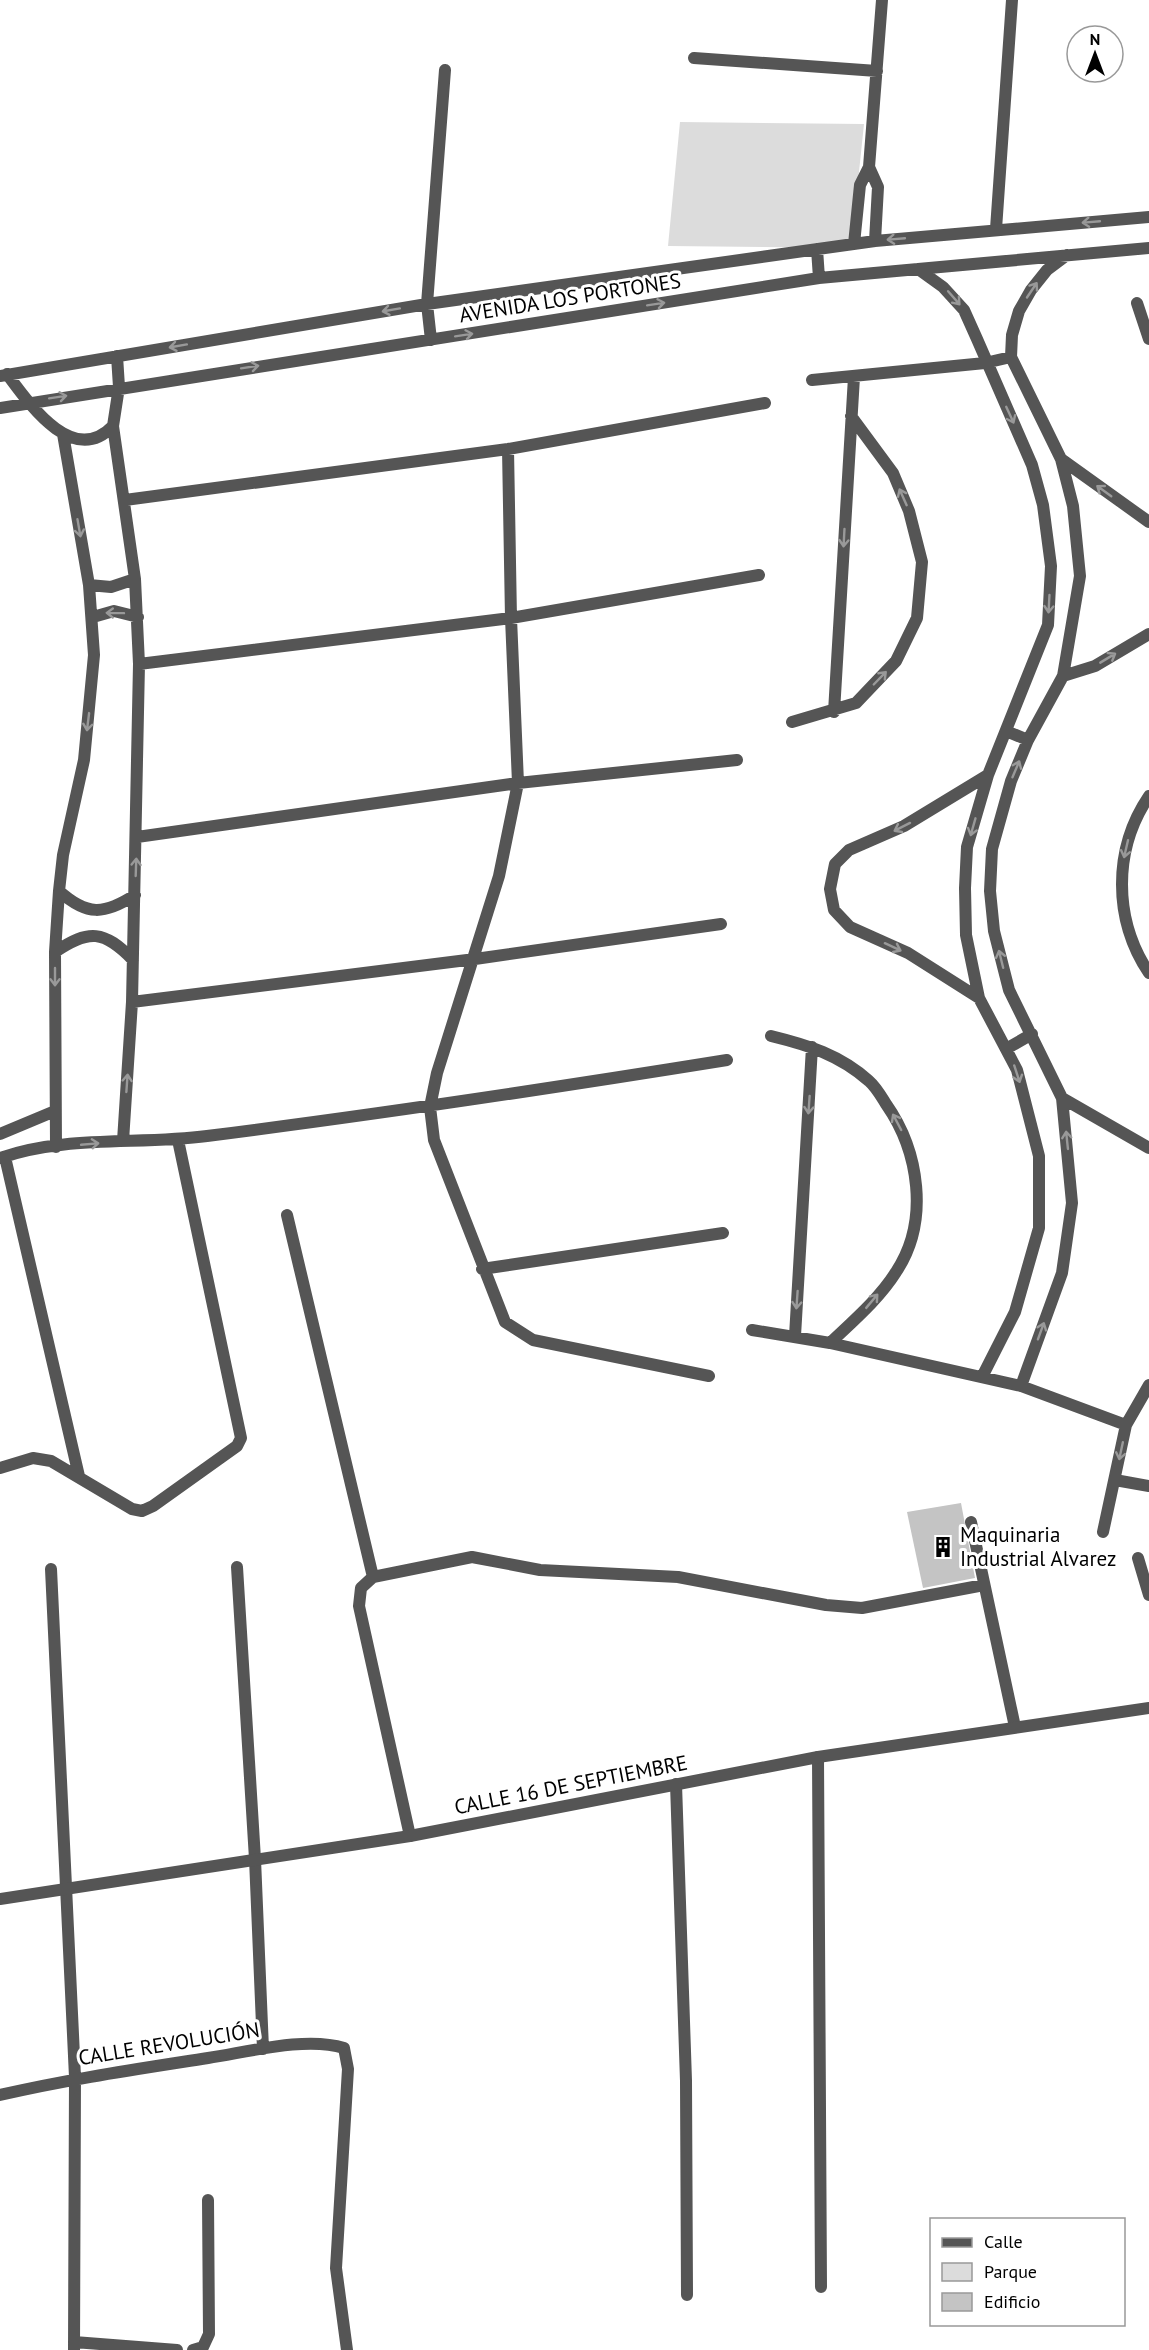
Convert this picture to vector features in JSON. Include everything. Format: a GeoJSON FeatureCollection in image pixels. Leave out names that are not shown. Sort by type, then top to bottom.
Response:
{"type":"FeatureCollection","features":[{"type":"Feature","properties":{"kind":"street"},"geometry":{"type":"LineString","coordinates":[[854,244],[860,185],[869,167],[882,0]]}},
{"type":"Feature","properties":{"kind":"street"},"geometry":{"type":"LineString","coordinates":[[996,230],[1012,0]]}},
{"type":"Feature","properties":{"kind":"street"},"geometry":{"type":"LineString","coordinates":[[694,58],[877,71]]}},
{"type":"Feature","properties":{"kind":"street"},"geometry":{"type":"LineString","coordinates":[[431,340],[426,304],[445,70]]}},
{"type":"Feature","properties":{"kind":"street"},"geometry":{"type":"LineString","coordinates":[[869,167],[878,187],[875,241]]}},
{"type":"Feature","properties":{"kind":"street","name":"AVENIDA LOS PORTONES"},"geometry":{"type":"LineString","coordinates":[[4,375],[426,304],[817,249],[875,241],[1149,217]]}},
{"type":"Feature","properties":{"kind":"street","name":"AVENIDA LOS PORTONES"},"geometry":{"type":"LineString","coordinates":[[0,408],[119,387],[819,278],[1149,248]]}},
{"type":"Feature","properties":{"kind":"street"},"geometry":{"type":"LineString","coordinates":[[817,249],[819,278]]}},
{"type":"Feature","properties":{"kind":"street"},"geometry":{"type":"LineString","coordinates":[[1021,1386],[1062,1273],[1072,1203],[1062,1098],[1009,990],[994,931],[990,891],[992,849],[1011,781],[1028,740],[1064,676],[1080,576],[1073,506],[1061,459],[1011,357],[1012,335],[1019,311],[1037,283],[1066,255]]}},
{"type":"Feature","properties":{"kind":"street"},"geometry":{"type":"LineString","coordinates":[[918,269],[944,286],[964,310],[1032,465],[1043,505],[1051,566],[1048,625],[988,775],[967,847],[966,935],[979,998],[1017,1070],[1039,1156],[1039,1228],[1015,1312],[982,1377]]}},
{"type":"Feature","properties":{"kind":"street"},"geometry":{"type":"LineString","coordinates":[[1137,303],[1149,339]]}},
{"type":"Feature","properties":{"kind":"street"},"geometry":{"type":"LineString","coordinates":[[117,356],[119,387],[113,426],[135,579],[139,664],[132,1002],[123,1141]]}},
{"type":"Feature","properties":{"kind":"street"},"geometry":{"type":"LineString","coordinates":[[812,380],[986,363],[1011,357]]}},
{"type":"Feature","properties":{"kind":"street"},"geometry":{"type":"LineString","coordinates":[[4,375],[29,402],[72,440],[84,441],[105,434],[113,426]]}},
{"type":"Feature","properties":{"kind":"street"},"geometry":{"type":"LineString","coordinates":[[834,712],[854,377]]}},
{"type":"Feature","properties":{"kind":"street"},"geometry":{"type":"LineString","coordinates":[[125,500],[507,449],[765,403]]}},
{"type":"Feature","properties":{"kind":"street"},"geometry":{"type":"LineString","coordinates":[[792,722],[834,712],[856,703],[896,661],[917,618],[922,562],[909,511],[892,473],[851,416]]}},
{"type":"Feature","properties":{"kind":"street"},"geometry":{"type":"LineString","coordinates":[[56,1147],[55,952],[59,891],[63,855],[85,749],[93,683],[93,617],[63,434]]}},
{"type":"Feature","properties":{"kind":"street"},"geometry":{"type":"LineString","coordinates":[[507,449],[518,783],[500,876],[437,1073],[430,1107],[434,1140],[482,1269],[505,1323],[533,1340],[709,1376]]}},
{"type":"Feature","properties":{"kind":"street"},"geometry":{"type":"LineString","coordinates":[[1061,459],[1149,522]]}},
{"type":"Feature","properties":{"kind":"street"},"geometry":{"type":"LineString","coordinates":[[139,664],[511,618],[759,575]]}},
{"type":"Feature","properties":{"kind":"street"},"geometry":{"type":"LineString","coordinates":[[89,585],[111,586],[135,579]]}},
{"type":"Feature","properties":{"kind":"street"},"geometry":{"type":"LineString","coordinates":[[93,617],[114,611],[138,617]]}},
{"type":"Feature","properties":{"kind":"street"},"geometry":{"type":"LineString","coordinates":[[1064,676],[1095,666],[1149,633]]}},
{"type":"Feature","properties":{"kind":"street"},"geometry":{"type":"LineString","coordinates":[[1006,731],[1028,740]]}},
{"type":"Feature","properties":{"kind":"street"},"geometry":{"type":"LineString","coordinates":[[137,837],[518,783],[737,760]]}},
{"type":"Feature","properties":{"kind":"street"},"geometry":{"type":"LineString","coordinates":[[979,998],[908,953],[850,927],[834,910],[830,889],[835,864],[849,850],[904,826],[988,775]]}},
{"type":"Feature","properties":{"kind":"street"},"geometry":{"type":"LineString","coordinates":[[1149,796],[1128,840],[1121,876],[1121,894],[1132,943],[1149,972]]}},
{"type":"Feature","properties":{"kind":"street"},"geometry":{"type":"LineString","coordinates":[[59,891],[75,906],[96,911],[116,907],[135,895]]}},
{"type":"Feature","properties":{"kind":"street"},"geometry":{"type":"LineString","coordinates":[[132,1002],[475,959],[721,924]]}},
{"type":"Feature","properties":{"kind":"street"},"geometry":{"type":"LineString","coordinates":[[55,952],[77,937],[97,935],[115,942],[133,960]]}},
{"type":"Feature","properties":{"kind":"street"},"geometry":{"type":"LineString","coordinates":[[1006,1048],[1032,1034]]}},
{"type":"Feature","properties":{"kind":"street"},"geometry":{"type":"LineString","coordinates":[[771,1036],[812,1047],[834,1056],[871,1082],[891,1111],[912,1156],[918,1198],[912,1235],[897,1271],[859,1317],[830,1343]]}},
{"type":"Feature","properties":{"kind":"street"},"geometry":{"type":"LineString","coordinates":[[795,1336],[812,1047]]}},
{"type":"Feature","properties":{"kind":"street"},"geometry":{"type":"LineString","coordinates":[[79,1476],[3,1157],[56,1147],[123,1141],[178,1140],[430,1107],[727,1060]]}},
{"type":"Feature","properties":{"kind":"street"},"geometry":{"type":"LineString","coordinates":[[1062,1098],[1149,1148]]}},
{"type":"Feature","properties":{"kind":"street"},"geometry":{"type":"LineString","coordinates":[[0,1134],[55,1111]]}},
{"type":"Feature","properties":{"kind":"street"},"geometry":{"type":"LineString","coordinates":[[0,1468],[33,1458],[51,1461],[132,1509],[142,1511],[153,1506],[237,1446],[241,1438],[241,1426],[178,1140]]}},
{"type":"Feature","properties":{"kind":"street"},"geometry":{"type":"LineString","coordinates":[[287,1215],[373,1577]]}},
{"type":"Feature","properties":{"kind":"street"},"geometry":{"type":"LineString","coordinates":[[482,1269],[723,1233]]}},
{"type":"Feature","properties":{"kind":"street"},"geometry":{"type":"LineString","coordinates":[[752,1330],[830,1343],[1021,1386],[1126,1425]]}},
{"type":"Feature","properties":{"kind":"street"},"geometry":{"type":"LineString","coordinates":[[1103,1532],[1126,1425],[1149,1385]]}},
{"type":"Feature","properties":{"kind":"street"},"geometry":{"type":"LineString","coordinates":[[1115,1480],[1149,1486]]}},
{"type":"Feature","properties":{"kind":"street"},"geometry":{"type":"LineString","coordinates":[[971,1522],[1015,1727]]}},
{"type":"Feature","properties":{"kind":"street"},"geometry":{"type":"LineString","coordinates":[[410,1836],[359,1606],[361,1588],[373,1577],[472,1557],[540,1570],[678,1577],[826,1605],[862,1608],[984,1586]]}},
{"type":"Feature","properties":{"kind":"street"},"geometry":{"type":"LineString","coordinates":[[1138,1558],[1149,1595]]}},
{"type":"Feature","properties":{"kind":"street"},"geometry":{"type":"LineString","coordinates":[[237,1567],[255,1858],[263,2049]]}},
{"type":"Feature","properties":{"kind":"street"},"geometry":{"type":"LineString","coordinates":[[51,1569],[64,1890],[75,2077],[74,2346],[177,2350]]}},
{"type":"Feature","properties":{"kind":"street","name":"CALLE 16 DE SEPTIEMBRE"},"geometry":{"type":"LineString","coordinates":[[0,1899],[410,1836],[818,1757],[1149,1708]]}},
{"type":"Feature","properties":{"kind":"street"},"geometry":{"type":"LineString","coordinates":[[818,1757],[821,2287]]}},
{"type":"Feature","properties":{"kind":"street"},"geometry":{"type":"LineString","coordinates":[[676,1784],[686,2081],[687,2295]]}},
{"type":"Feature","properties":{"kind":"street","name":"CALLE REVOLUCIÓN"},"geometry":{"type":"LineString","coordinates":[[0,2095],[75,2077],[263,2049],[328,2043],[344,2048],[348,2069],[336,2268],[347,2350]]}},
{"type":"Feature","properties":{"kind":"street"},"geometry":{"type":"LineString","coordinates":[[194,2350],[203,2347],[209,2334],[208,2200]]}},
{"type":"Feature","properties":{"kind":"green space"},"geometry":{"type":"Polygon","coordinates":[[[680,122],[864,124],[851,248],[668,246],[680,122]]]}},
{"type":"Feature","properties":{"kind":"building","name":"Maquinaria Industrial Alvarez"},"geometry":{"type":"Polygon","coordinates":[[[961,1503],[975,1578],[923,1588],[907,1512],[961,1503]]]}},
{"type":"Feature","properties":{"kind":"place","name":"Maquinaria Industrial Alvarez"},"geometry":{"type":"Point","coordinates":[943,1547]}}]}
